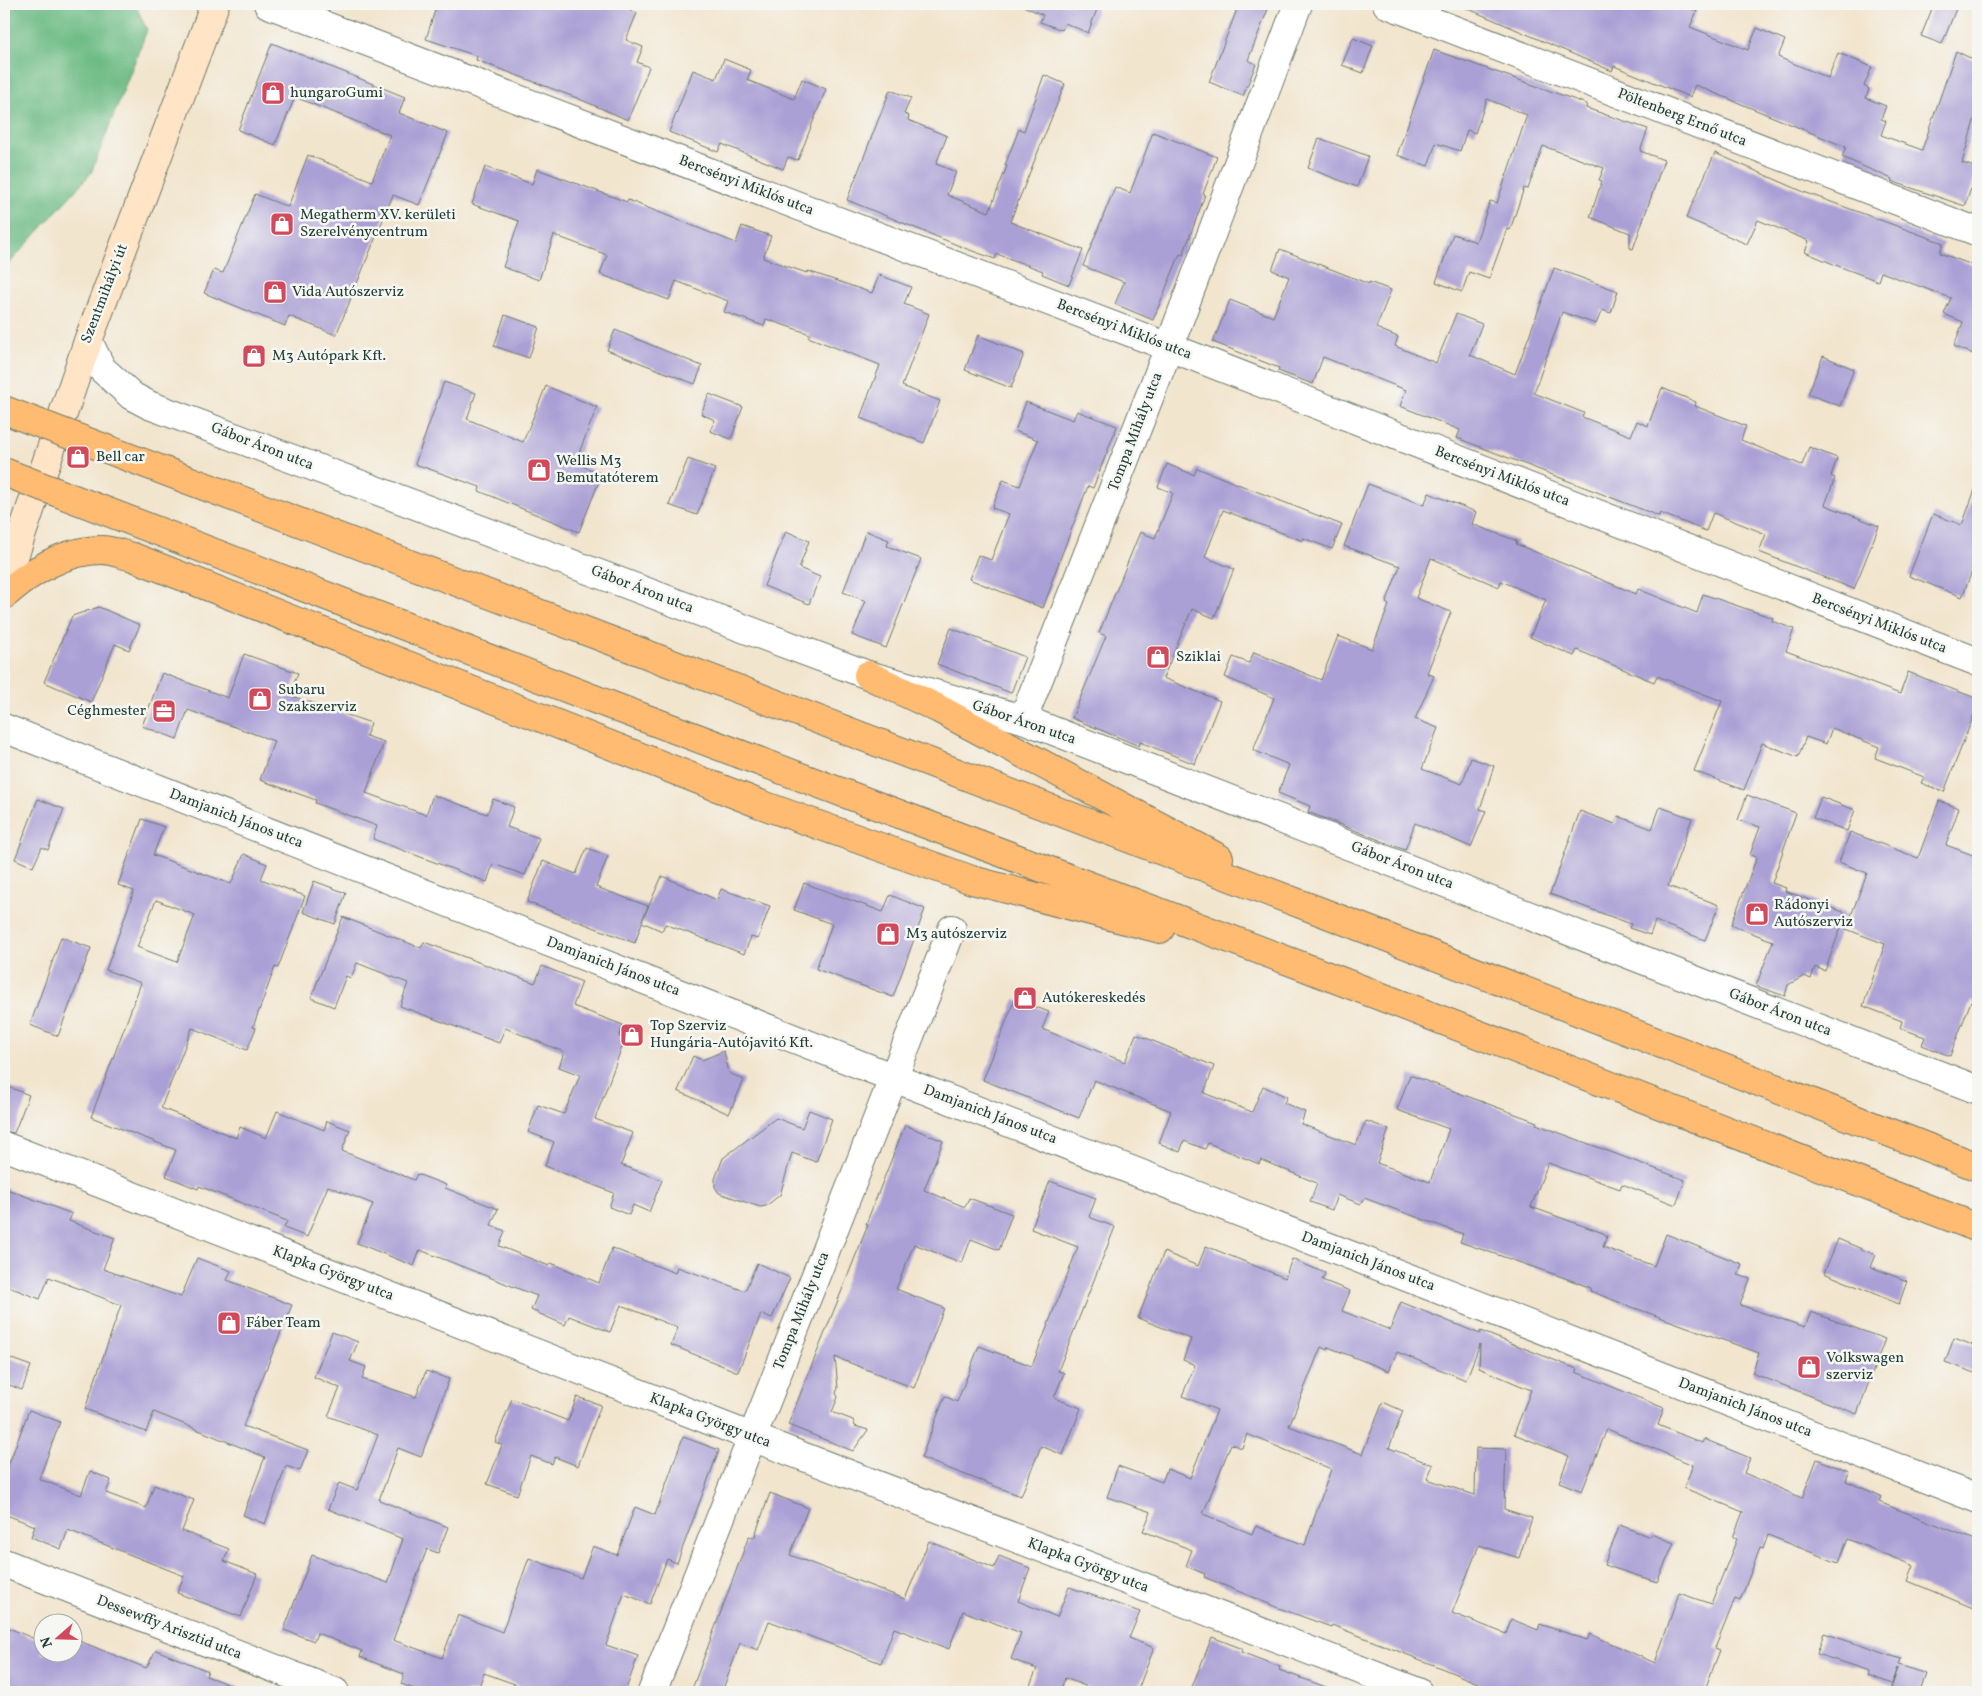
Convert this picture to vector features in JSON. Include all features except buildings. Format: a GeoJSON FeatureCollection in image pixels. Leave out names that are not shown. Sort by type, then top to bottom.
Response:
{"type":"FeatureCollection","features":[{"type":"Feature","properties":{"kind":"main road","name":"Szentmihályi út"},"geometry":{"type":"LineString","coordinates":[[4,586],[88,341],[215,4]]}},
{"type":"Feature","properties":{"kind":"main road"},"geometry":{"type":"LineString","coordinates":[[4,410],[1327,914],[1978,1167]]}},
{"type":"Feature","properties":{"kind":"main road"},"geometry":{"type":"LineString","coordinates":[[4,472],[602,702],[1302,966],[1978,1228]]}},
{"type":"Feature","properties":{"kind":"main road"},"geometry":{"type":"LineString","coordinates":[[4,595],[28,575],[75,553],[103,550],[132,557],[760,804],[972,880],[1302,966]]}},
{"type":"Feature","properties":{"kind":"main road"},"geometry":{"type":"LineString","coordinates":[[868,675],[948,714],[1327,914]]}},
{"type":"Feature","properties":{"kind":"street","name":"Bercsényi Miklós utca"},"geometry":{"type":"LineString","coordinates":[[268,4],[1169,347],[1978,662]]}},
{"type":"Feature","properties":{"kind":"street","name":"Tompa Mihály utca"},"geometry":{"type":"LineString","coordinates":[[1023,719],[1169,347],[1298,4]]}},
{"type":"Feature","properties":{"kind":"street","name":"Pöltenberg Ernő utca"},"geometry":{"type":"LineString","coordinates":[[1387,4],[1978,232]]}},
{"type":"Feature","properties":{"kind":"street","name":"Gábor Áron utca"},"geometry":{"type":"LineString","coordinates":[[88,341],[102,369],[132,396],[149,405],[868,675],[1023,719],[1978,1090]]}},
{"type":"Feature","properties":{"kind":"street","name":"Damjanich János utca"},"geometry":{"type":"LineString","coordinates":[[4,728],[894,1078],[1978,1499]]}},
{"type":"Feature","properties":{"kind":"street","name":"Tompa Mihály utca"},"geometry":{"type":"LineString","coordinates":[[652,1692],[952,929]]}},
{"type":"Feature","properties":{"kind":"street","name":"Klapka György utca"},"geometry":{"type":"LineString","coordinates":[[4,1146],[752,1437],[1418,1692]]}},
{"type":"Feature","properties":{"kind":"street","name":"Dessewffy Arisztid utca"},"geometry":{"type":"LineString","coordinates":[[4,1563],[335,1692]]}},
{"type":"Feature","properties":{"kind":"green space"},"geometry":{"type":"Polygon","coordinates":[[[4,4],[135,4],[147,30],[91,173],[7,266],[4,267],[4,4]]]}},
{"type":"Feature","properties":{"kind":"place","name":"hungaroGumi"},"geometry":{"type":"Point","coordinates":[273,93]}},
{"type":"Feature","properties":{"kind":"place","name":"Megatherm XV. kerületi Szerelvénycentrum"},"geometry":{"type":"Point","coordinates":[282,224]}},
{"type":"Feature","properties":{"kind":"place","name":"Vida Autószerviz"},"geometry":{"type":"Point","coordinates":[275,292]}},
{"type":"Feature","properties":{"kind":"place","name":"M3 Autópark Kft."},"geometry":{"type":"Point","coordinates":[254,356]}},
{"type":"Feature","properties":{"kind":"place","name":"Bell car"},"geometry":{"type":"Point","coordinates":[78,457]}},
{"type":"Feature","properties":{"kind":"place","name":"Wellis M3 Bemutatóterem"},"geometry":{"type":"Point","coordinates":[539,470]}},
{"type":"Feature","properties":{"kind":"place","name":"Sziklai"},"geometry":{"type":"Point","coordinates":[1158,657]}},
{"type":"Feature","properties":{"kind":"place","name":"Subaru Szakszerviz"},"geometry":{"type":"Point","coordinates":[260,699]}},
{"type":"Feature","properties":{"kind":"place","name":"Céghmester"},"geometry":{"type":"Point","coordinates":[164,711]}},
{"type":"Feature","properties":{"kind":"place","name":"Rádonyi Autószerviz"},"geometry":{"type":"Point","coordinates":[1757,914]}},
{"type":"Feature","properties":{"kind":"place","name":"M3 autószerviz"},"geometry":{"type":"Point","coordinates":[888,934]}},
{"type":"Feature","properties":{"kind":"place","name":"Autókereskedés"},"geometry":{"type":"Point","coordinates":[1025,998]}},
{"type":"Feature","properties":{"kind":"place","name":"Top Szerviz Hungária-Autójavitó Kft."},"geometry":{"type":"Point","coordinates":[632,1035]}},
{"type":"Feature","properties":{"kind":"place","name":"Fáber Team"},"geometry":{"type":"Point","coordinates":[229,1323]}},
{"type":"Feature","properties":{"kind":"place","name":"Volkswagen szerviz"},"geometry":{"type":"Point","coordinates":[1809,1367]}}]}
